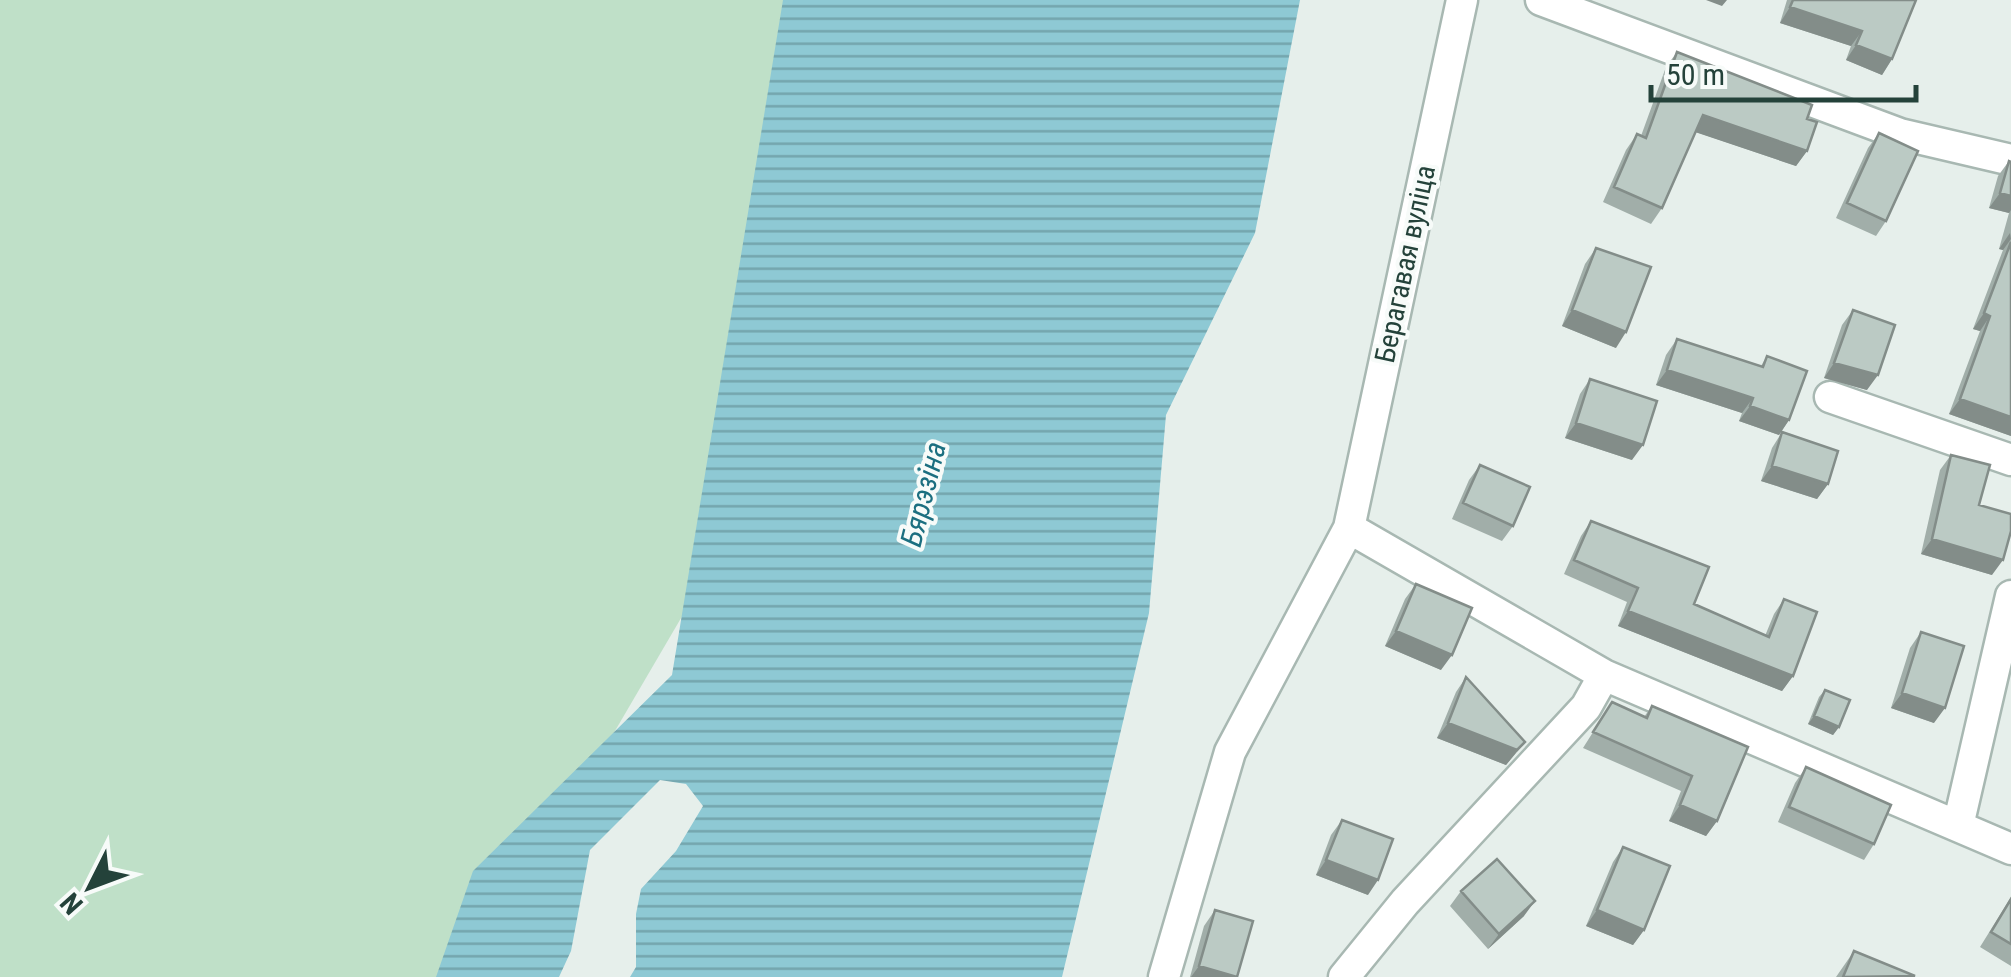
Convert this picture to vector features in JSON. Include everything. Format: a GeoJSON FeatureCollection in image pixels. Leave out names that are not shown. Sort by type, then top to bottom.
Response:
{"type":"FeatureCollection","features":[{"type":"Feature","properties":{"kind":"street","name":"Берагавая вуліца"},"geometry":{"type":"LineString","coordinates":[[1164,977],[1230,752],[1349,528],[1462,0]]}},
{"type":"Feature","properties":{"kind":"street"},"geometry":{"type":"LineString","coordinates":[[1541,0],[1900,134],[2011,160]]}},
{"type":"Feature","properties":{"kind":"street"},"geometry":{"type":"LineString","coordinates":[[1830,397],[2011,460]]}},
{"type":"Feature","properties":{"kind":"street"},"geometry":{"type":"LineString","coordinates":[[1349,528],[1604,674],[2011,849]]}},
{"type":"Feature","properties":{"kind":"street"},"geometry":{"type":"LineString","coordinates":[[1958,826],[2011,596]]}},
{"type":"Feature","properties":{"kind":"street"},"geometry":{"type":"LineString","coordinates":[[1344,977],[1405,902],[1586,707],[1604,674]]}},
{"type":"Feature","properties":{"kind":"green space"},"geometry":{"type":"Polygon","coordinates":[[[0,0],[807,0],[684,613],[471,977],[0,977],[0,0]]]}},
{"type":"Feature","properties":{"kind":"water","name":"Бярэзіна"},"geometry":{"type":"Polygon","coordinates":[[[783,0],[1300,0],[1255,233],[1166,415],[1149,613],[1062,977],[630,977],[636,967],[636,914],[641,889],[676,851],[703,806],[686,784],[660,780],[590,850],[571,951],[559,977],[436,977],[473,871],[672,675],[783,0]]]}},
{"type":"Feature","properties":{"kind":"building"},"geometry":{"type":"Polygon","coordinates":[[[1793,0],[1916,0],[1892,59],[1856,45],[1862,31],[1790,7],[1793,0]]]}},
{"type":"Feature","properties":{"kind":"building"},"geometry":{"type":"Polygon","coordinates":[[[1677,52],[1812,105],[1807,119],[1817,122],[1807,151],[1703,115],[1662,208],[1614,187],[1637,134],[1646,138],[1677,52]]]}},
{"type":"Feature","properties":{"kind":"building"},"geometry":{"type":"Polygon","coordinates":[[[1879,133],[1918,151],[1886,221],[1847,203],[1879,133]]]}},
{"type":"Feature","properties":{"kind":"building"},"geometry":{"type":"Polygon","coordinates":[[[2011,162],[2011,196],[2000,193],[2011,162]]]}},
{"type":"Feature","properties":{"kind":"building"},"geometry":{"type":"Polygon","coordinates":[[[2011,242],[2011,417],[1960,399],[1990,316],[1984,313],[2011,242]]]}},
{"type":"Feature","properties":{"kind":"building"},"geometry":{"type":"Polygon","coordinates":[[[1596,248],[1651,267],[1626,332],[1572,310],[1596,248]]]}},
{"type":"Feature","properties":{"kind":"building"},"geometry":{"type":"Polygon","coordinates":[[[1853,310],[1895,325],[1878,375],[1834,363],[1853,310]]]}},
{"type":"Feature","properties":{"kind":"building"},"geometry":{"type":"Polygon","coordinates":[[[1677,339],[1763,367],[1767,356],[1807,371],[1789,420],[1750,406],[1753,398],[1667,370],[1677,339]]]}},
{"type":"Feature","properties":{"kind":"building"},"geometry":{"type":"Polygon","coordinates":[[[1590,379],[1657,401],[1643,445],[1576,423],[1590,379]]]}},
{"type":"Feature","properties":{"kind":"building"},"geometry":{"type":"Polygon","coordinates":[[[1782,432],[1838,451],[1828,484],[1772,466],[1782,432]]]}},
{"type":"Feature","properties":{"kind":"building"},"geometry":{"type":"Polygon","coordinates":[[[1951,455],[1990,465],[1979,505],[2011,514],[2003,560],[1932,539],[1951,455]]]}},
{"type":"Feature","properties":{"kind":"building"},"geometry":{"type":"Polygon","coordinates":[[[1480,465],[1530,487],[1513,526],[1463,503],[1480,465]]]}},
{"type":"Feature","properties":{"kind":"building"},"geometry":{"type":"Polygon","coordinates":[[[1591,521],[1709,567],[1694,604],[1769,637],[1784,599],[1817,612],[1793,676],[1628,611],[1638,588],[1574,560],[1591,521]]]}},
{"type":"Feature","properties":{"kind":"building"},"geometry":{"type":"Polygon","coordinates":[[[1416,584],[1472,608],[1452,655],[1396,631],[1416,584]]]}},
{"type":"Feature","properties":{"kind":"building"},"geometry":{"type":"Polygon","coordinates":[[[1921,632],[1964,646],[1945,708],[1902,693],[1921,632]]]}},
{"type":"Feature","properties":{"kind":"building"},"geometry":{"type":"Polygon","coordinates":[[[1466,677],[1525,742],[1517,750],[1448,723],[1466,677]]]}},
{"type":"Feature","properties":{"kind":"building"},"geometry":{"type":"Polygon","coordinates":[[[1825,690],[1850,700],[1839,727],[1814,716],[1825,690]]]}},
{"type":"Feature","properties":{"kind":"building"},"geometry":{"type":"Polygon","coordinates":[[[1612,702],[1647,718],[1652,706],[1748,747],[1717,821],[1680,805],[1692,776],[1593,732],[1612,702]]]}},
{"type":"Feature","properties":{"kind":"building"},"geometry":{"type":"Polygon","coordinates":[[[1806,767],[1891,805],[1874,844],[1789,807],[1806,767]]]}},
{"type":"Feature","properties":{"kind":"building"},"geometry":{"type":"Polygon","coordinates":[[[1342,820],[1393,839],[1378,880],[1326,860],[1342,820]]]}},
{"type":"Feature","properties":{"kind":"building"},"geometry":{"type":"Polygon","coordinates":[[[1623,847],[1670,866],[1644,930],[1597,910],[1623,847]]]}},
{"type":"Feature","properties":{"kind":"building"},"geometry":{"type":"Polygon","coordinates":[[[1497,859],[1535,901],[1499,934],[1461,891],[1497,859]]]}},
{"type":"Feature","properties":{"kind":"building"},"geometry":{"type":"Polygon","coordinates":[[[2011,899],[2011,944],[1991,932],[2011,899]]]}},
{"type":"Feature","properties":{"kind":"building"},"geometry":{"type":"Polygon","coordinates":[[[1215,910],[1253,921],[1237,977],[1199,966],[1215,910]]]}},
{"type":"Feature","properties":{"kind":"building"},"geometry":{"type":"Polygon","coordinates":[[[1854,951],[1915,976],[1843,977],[1854,951]]]}}]}
